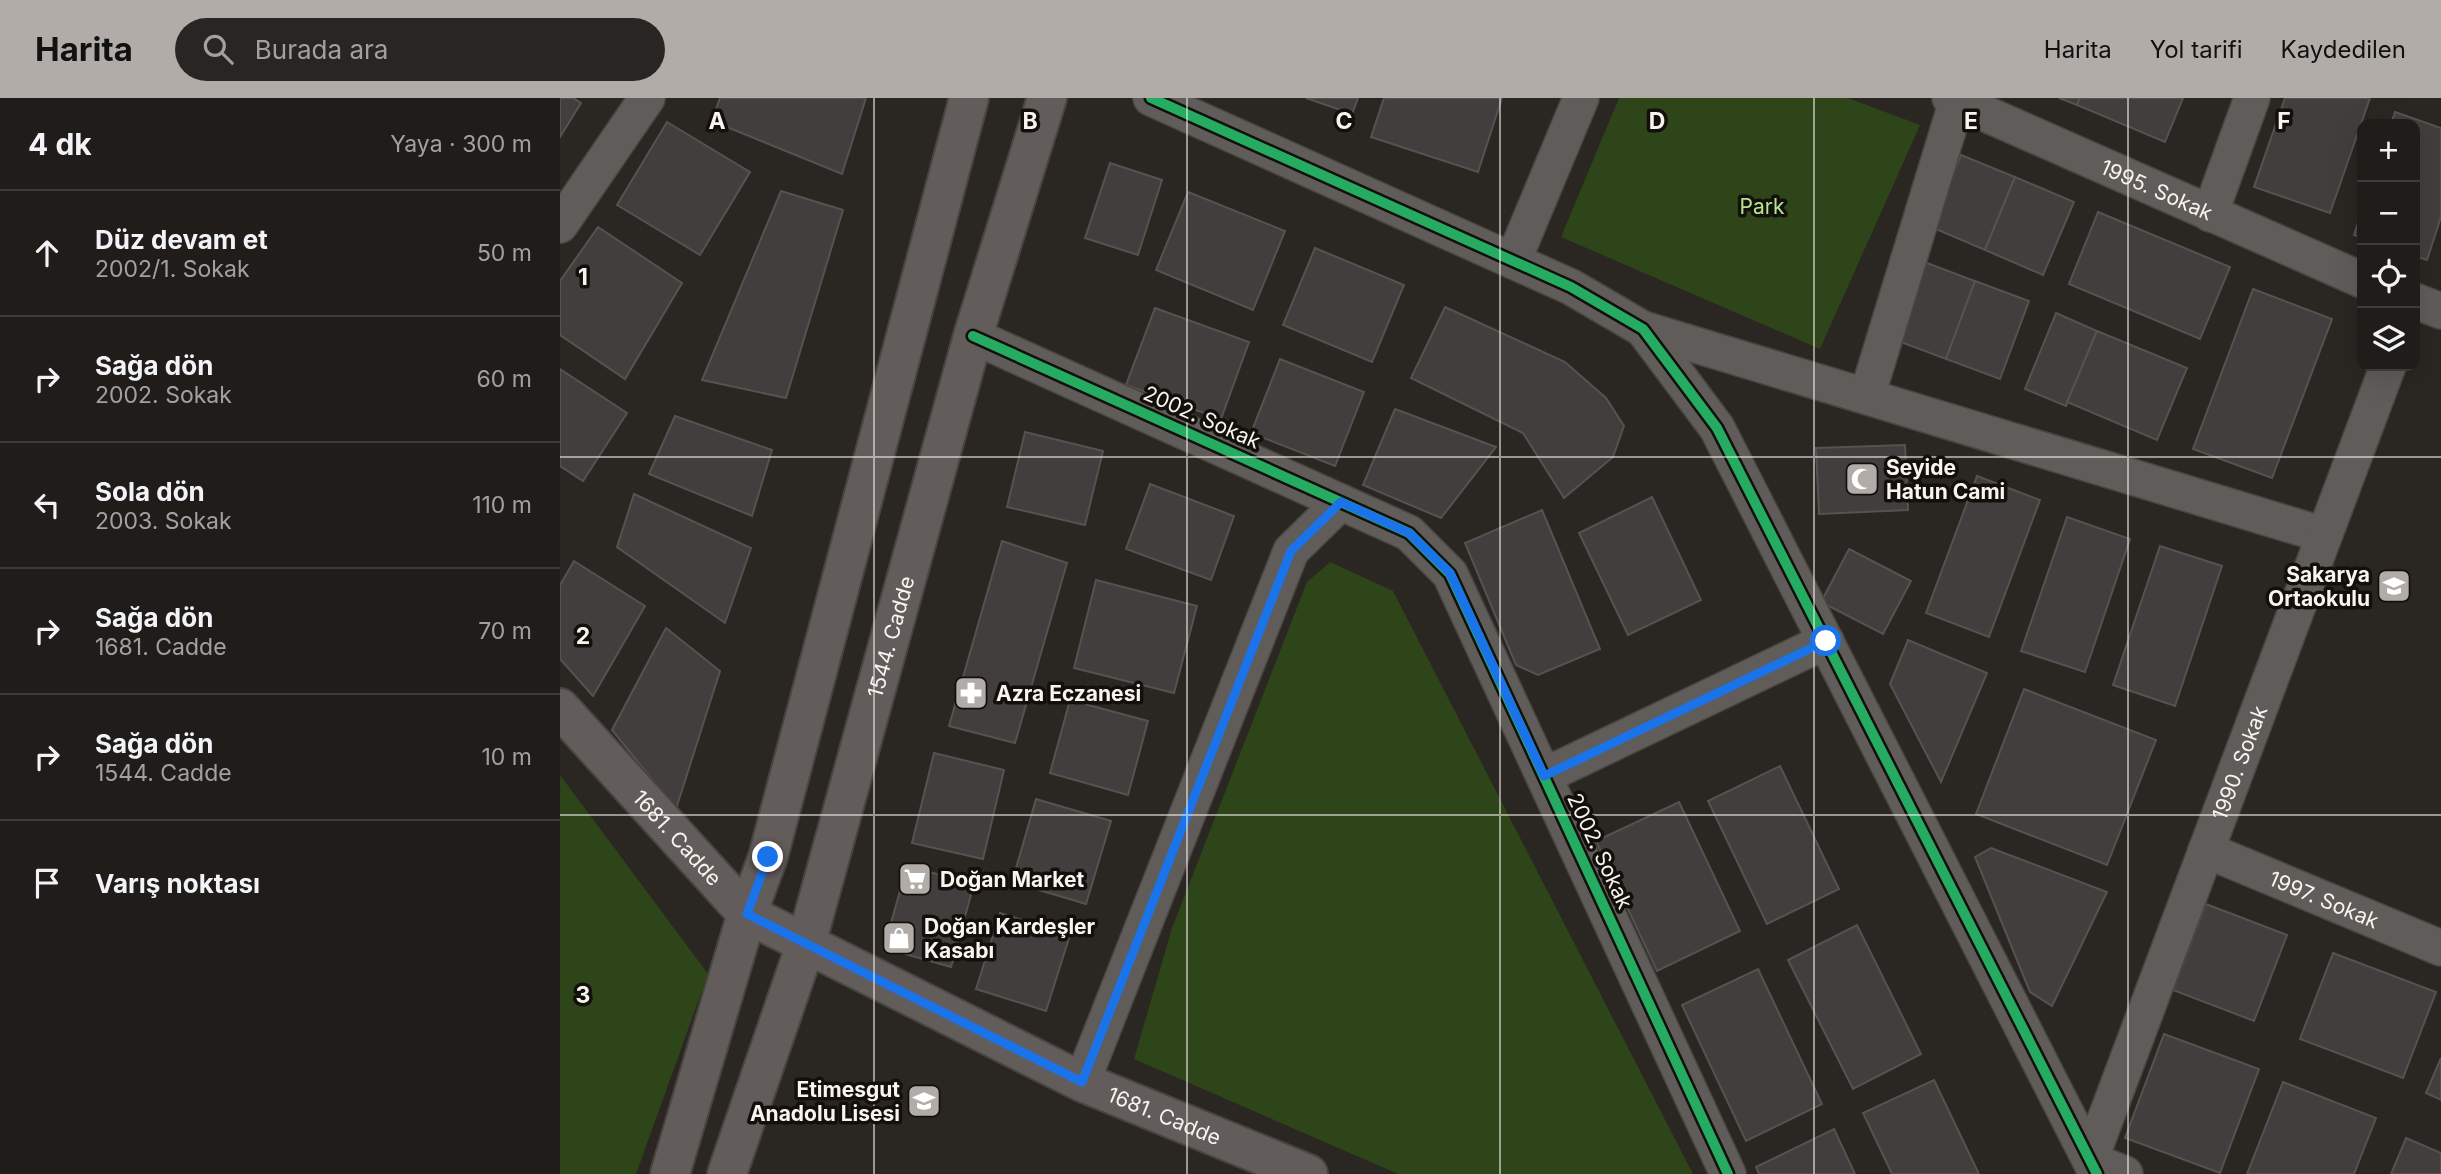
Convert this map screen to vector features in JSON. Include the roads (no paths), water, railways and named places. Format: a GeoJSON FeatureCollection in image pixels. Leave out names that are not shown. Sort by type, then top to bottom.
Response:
{"type":"FeatureCollection","features":[{"type":"Feature","properties":{"kind":"main road"},"geometry":{"type":"LineString","coordinates":[[670,1174],[747,914],[768,857],[969,98]]}},
{"type":"Feature","properties":{"kind":"main road","name":"1544. Cadde"},"geometry":{"type":"LineString","coordinates":[[727,1174],[806,944],[973,336],[1047,98]]}},
{"type":"Feature","properties":{"kind":"main road","name":"1681. Cadde"},"geometry":{"type":"LineString","coordinates":[[560,708],[747,914],[1082,1082],[1308,1174]]}},
{"type":"Feature","properties":{"kind":"street"},"geometry":{"type":"LineString","coordinates":[[560,225],[647,98]]}},
{"type":"Feature","properties":{"kind":"street"},"geometry":{"type":"LineString","coordinates":[[1151,98],[1571,286],[1643,329],[2324,535]]}},
{"type":"Feature","properties":{"kind":"street"},"geometry":{"type":"LineString","coordinates":[[1513,261],[1581,98]]}},
{"type":"Feature","properties":{"kind":"street"},"geometry":{"type":"LineString","coordinates":[[2210,214],[2252,98]]}},
{"type":"Feature","properties":{"kind":"street"},"geometry":{"type":"LineString","coordinates":[[1867,396],[1953,100]]}},
{"type":"Feature","properties":{"kind":"street","name":"1995. Sokak"},"geometry":{"type":"LineString","coordinates":[[1953,100],[2357,278]]}},
{"type":"Feature","properties":{"kind":"street"},"geometry":{"type":"LineString","coordinates":[[2420,303],[2441,311]]}},
{"type":"Feature","properties":{"kind":"street"},"geometry":{"type":"LineString","coordinates":[[1643,329],[1717,428],[2094,1167],[2125,1174]]}},
{"type":"Feature","properties":{"kind":"street","name":"2002. Sokak"},"geometry":{"type":"LineString","coordinates":[[973,336],[1409,533],[1450,573],[1728,1174]]}},
{"type":"Feature","properties":{"kind":"street","name":"1990. Sokak"},"geometry":{"type":"LineString","coordinates":[[2094,1167],[2206,850],[2386,371]]}},
{"type":"Feature","properties":{"kind":"street"},"geometry":{"type":"LineString","coordinates":[[1082,1082],[1291,551],[1341,502]]}},
{"type":"Feature","properties":{"kind":"street"},"geometry":{"type":"LineString","coordinates":[[1544,776],[1826,641]]}},
{"type":"Feature","properties":{"kind":"street","name":"1997. Sokak"},"geometry":{"type":"LineString","coordinates":[[2206,850],[2441,947]]}},
{"type":"Feature","properties":{"kind":"place","name":"Seyide Hatun Cami"},"geometry":{"type":"Point","coordinates":[1862,479]}},
{"type":"Feature","properties":{"kind":"place","name":"Sakarya Ortaokulu"},"geometry":{"type":"Point","coordinates":[2394,586]}},
{"type":"Feature","properties":{"kind":"place","name":"Azra Eczanesi"},"geometry":{"type":"Point","coordinates":[971,693]}},
{"type":"Feature","properties":{"kind":"place","name":"Doğan Market"},"geometry":{"type":"Point","coordinates":[915,879]}},
{"type":"Feature","properties":{"kind":"place","name":"Doğan Kardeşler Kasabı"},"geometry":{"type":"Point","coordinates":[899,938]}},
{"type":"Feature","properties":{"kind":"place","name":"Etimesgut Anadolu Lisesi"},"geometry":{"type":"Point","coordinates":[924,1101]}},
{"type":"Feature","properties":{"kind":"park label","name":"Park"},"geometry":{"type":"Point","coordinates":[1762,206]}}]}
